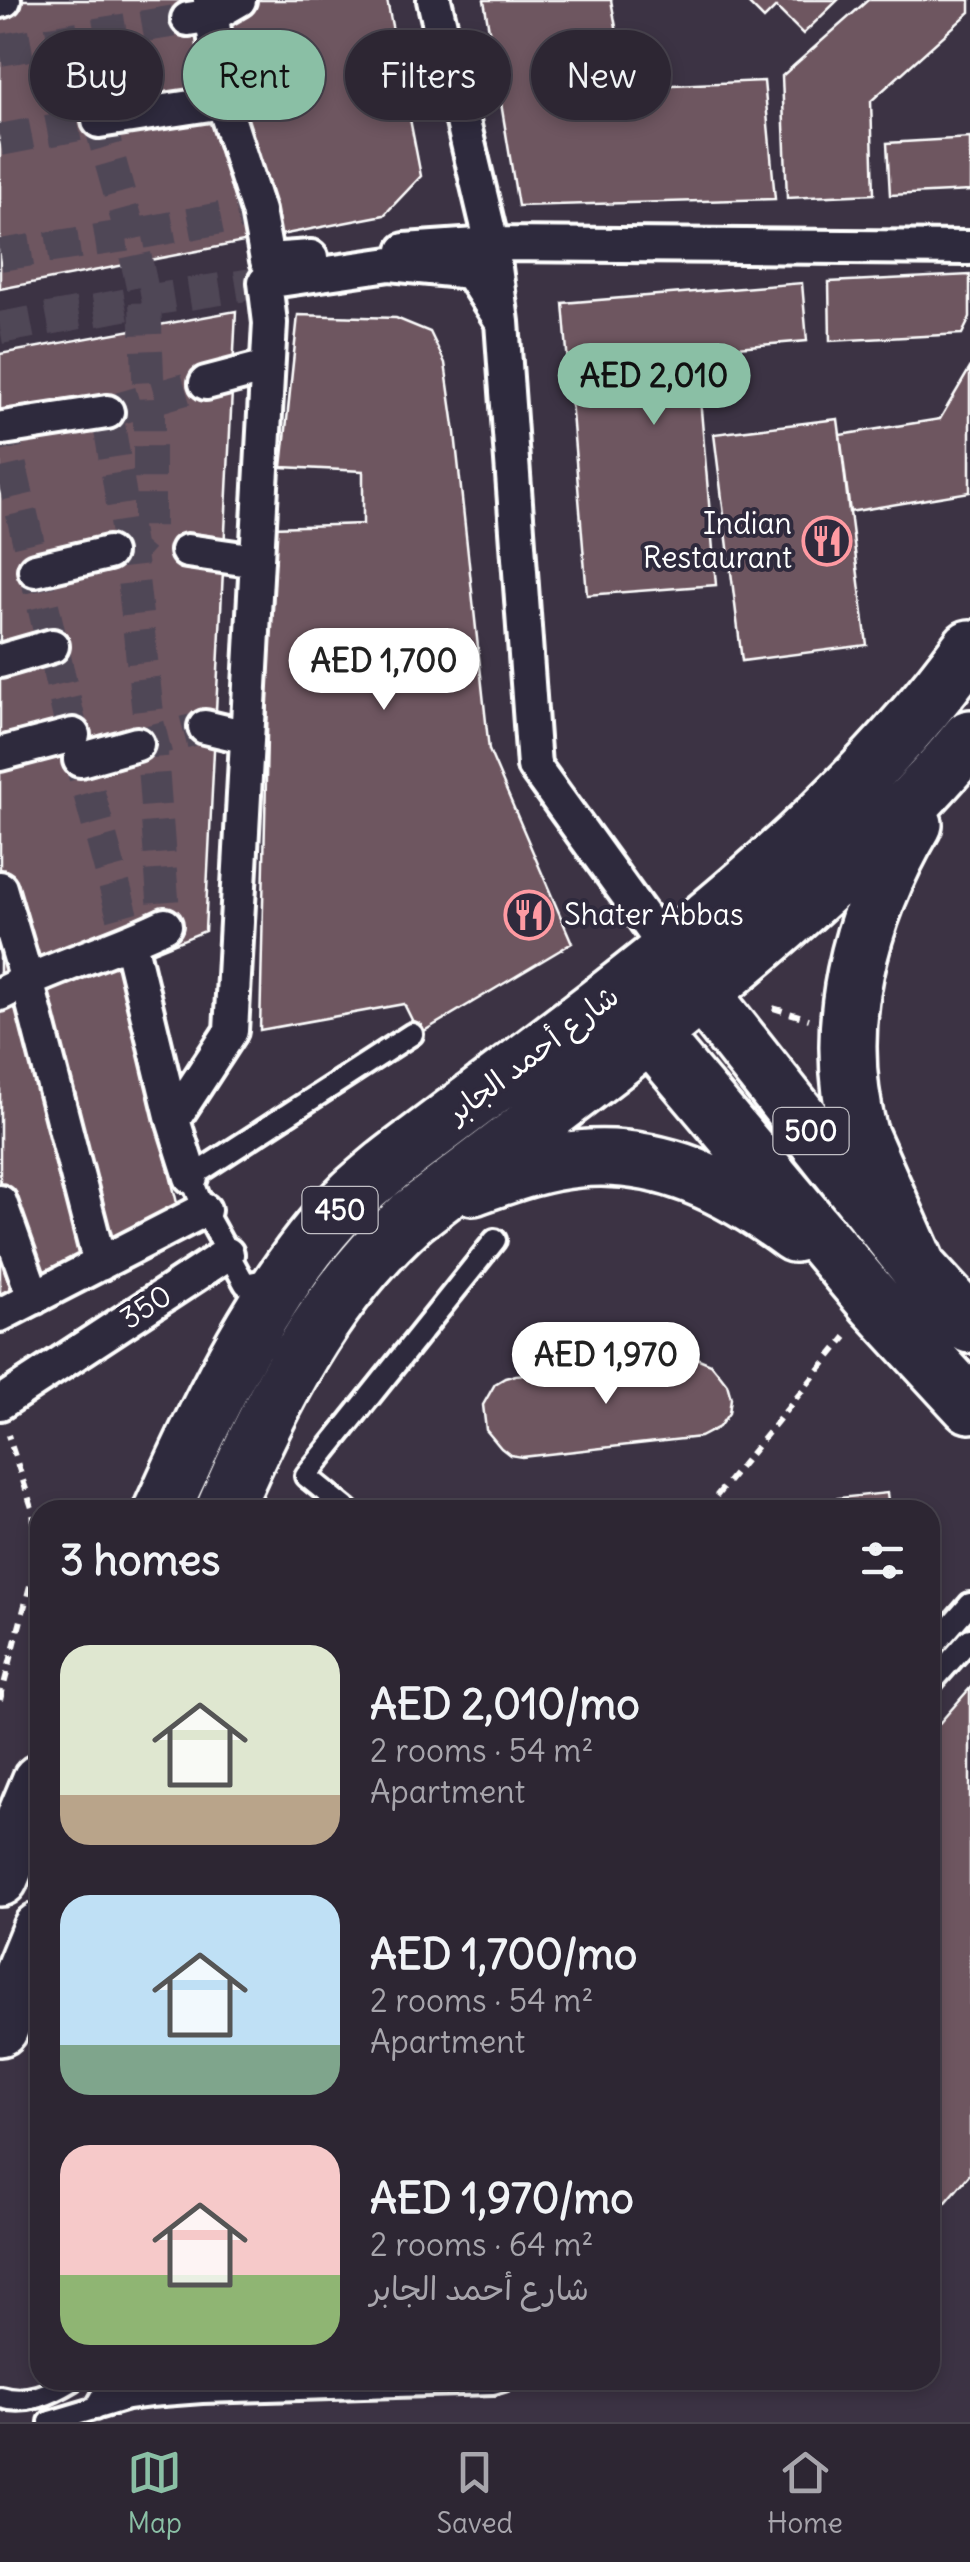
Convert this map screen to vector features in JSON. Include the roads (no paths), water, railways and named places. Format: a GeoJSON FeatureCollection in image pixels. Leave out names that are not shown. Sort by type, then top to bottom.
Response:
{"type":"FeatureCollection","features":[{"type":"Feature","properties":{"kind":"main road","name":"شارع أحمد الجابر"},"geometry":{"type":"LineString","coordinates":[[167,1500],[240,1352],[288,1276],[352,1197],[763,871],[912,723],[970,648]]}},
{"type":"Feature","properties":{"kind":"main road","name":"شارع أحمد الجابر"},"geometry":{"type":"LineString","coordinates":[[228,1500],[253,1443],[309,1342],[385,1241],[702,994],[872,844],[960,750]]}},
{"type":"Feature","properties":{"kind":"main road"},"geometry":{"type":"LineString","coordinates":[[919,1269],[859,1134],[848,1061],[850,1004],[860,948],[878,894],[901,845],[960,750]]}},
{"type":"Feature","properties":{"kind":"main road","name":"500"},"geometry":{"type":"LineString","coordinates":[[667,950],[919,1269],[970,1325]]}},
{"type":"Feature","properties":{"kind":"main road","name":"500"},"geometry":{"type":"LineString","coordinates":[[614,992],[871,1297],[970,1405]]}},
{"type":"Feature","properties":{"kind":"main road"},"geometry":{"type":"LineString","coordinates":[[412,1217],[472,1187],[527,1170],[576,1159],[634,1160],[684,1171],[732,1192],[790,1232],[871,1297]]}},
{"type":"Feature","properties":{"kind":"main road"},"geometry":{"type":"LineString","coordinates":[[5,1856],[30,1803]]}},
{"type":"Feature","properties":{"kind":"main road"},"geometry":{"type":"LineString","coordinates":[[0,2028],[30,1954]]}},
{"type":"Feature","properties":{"kind":"street"},"geometry":{"type":"LineString","coordinates":[[434,0],[492,244],[502,322],[534,766],[667,950]]}},
{"type":"Feature","properties":{"kind":"street"},"geometry":{"type":"LineString","coordinates":[[100,121],[183,108]]}},
{"type":"Feature","properties":{"kind":"street"},"geometry":{"type":"LineString","coordinates":[[230,120],[258,211],[268,260],[492,244],[970,248]]}},
{"type":"Feature","properties":{"kind":"street"},"geometry":{"type":"LineString","coordinates":[[173,1120],[231,1031],[268,367],[270,322],[265,282],[390,264],[470,272],[502,322]]}},
{"type":"Feature","properties":{"kind":"street"},"geometry":{"type":"LineString","coordinates":[[206,383],[268,367]]}},
{"type":"Feature","properties":{"kind":"street"},"geometry":{"type":"LineString","coordinates":[[3,428],[107,412]]}},
{"type":"Feature","properties":{"kind":"street"},"geometry":{"type":"LineString","coordinates":[[187,551],[257,561]]}},
{"type":"Feature","properties":{"kind":"street"},"geometry":{"type":"LineString","coordinates":[[35,570],[108,553]]}},
{"type":"Feature","properties":{"kind":"street"},"geometry":{"type":"LineString","coordinates":[[0,662],[52,646]]}},
{"type":"Feature","properties":{"kind":"street"},"geometry":{"type":"LineString","coordinates":[[205,728],[247,738]]}},
{"type":"Feature","properties":{"kind":"street"},"geometry":{"type":"LineString","coordinates":[[0,754],[137,744]]}},
{"type":"Feature","properties":{"kind":"street"},"geometry":{"type":"LineString","coordinates":[[0,888],[14,987],[100,1264]]}},
{"type":"Feature","properties":{"kind":"street"},"geometry":{"type":"LineString","coordinates":[[14,987],[164,925]]}},
{"type":"Feature","properties":{"kind":"street"},"geometry":{"type":"LineString","coordinates":[[130,942],[173,1120],[191,1177]]}},
{"type":"Feature","properties":{"kind":"street"},"geometry":{"type":"LineString","coordinates":[[0,1202],[34,1298]]}},
{"type":"Feature","properties":{"kind":"street"},"geometry":{"type":"LineString","coordinates":[[0,1314],[204,1210]]}},
{"type":"Feature","properties":{"kind":"street","name":"350"},"geometry":{"type":"LineString","coordinates":[[3,1415],[227,1254]]}},
{"type":"Feature","properties":{"kind":"lane"},"geometry":{"type":"LineString","coordinates":[[288,1276],[245,1284],[204,1210],[191,1177],[412,1034]]}},
{"type":"Feature","properties":{"kind":"lane"},"geometry":{"type":"LineString","coordinates":[[336,1500],[306,1476],[495,1240]]}},
{"type":"Feature","properties":{"kind":"lane"},"geometry":{"type":"LineString","coordinates":[[940,1638],[970,1604]]}},
{"type":"Feature","properties":{"kind":"lane"},"geometry":{"type":"LineString","coordinates":[[940,1673],[970,1639]]}},
{"type":"Feature","properties":{"kind":"lane"},"geometry":{"type":"LineString","coordinates":[[0,2397],[42,2397],[54,2390]]}},
{"type":"Feature","properties":{"kind":"lane"},"geometry":{"type":"LineString","coordinates":[[95,2409],[106,2390]]}},
{"type":"Feature","properties":{"kind":"lane"},"geometry":{"type":"LineString","coordinates":[[50,2422],[150,2396],[275,2390]]}},
{"type":"Feature","properties":{"kind":"tunnel"},"geometry":{"type":"LineString","coordinates":[[0,50],[188,19]]}},
{"type":"Feature","properties":{"kind":"tunnel"},"geometry":{"type":"LineString","coordinates":[[0,140],[99,121],[145,301],[149,530],[130,552],[151,740],[165,925]]}},
{"type":"Feature","properties":{"kind":"tunnel"},"geometry":{"type":"LineString","coordinates":[[0,255],[258,211]]}},
{"type":"Feature","properties":{"kind":"tunnel"},"geometry":{"type":"LineString","coordinates":[[0,328],[265,282]]}},
{"type":"Feature","properties":{"kind":"tunnel"},"geometry":{"type":"LineString","coordinates":[[130,552],[107,412],[206,383]]}},
{"type":"Feature","properties":{"kind":"tunnel"},"geometry":{"type":"LineString","coordinates":[[0,419],[73,735],[130,942]]}},
{"type":"Feature","properties":{"kind":"tunnel"},"geometry":{"type":"LineString","coordinates":[[137,744],[205,727]]}},
{"type":"Feature","properties":{"kind":"place","name":"Indian Restaurant"},"geometry":{"type":"Point","coordinates":[827,541]}},
{"type":"Feature","properties":{"kind":"place","name":"Shater Abbas"},"geometry":{"type":"Point","coordinates":[529,915]}}]}
